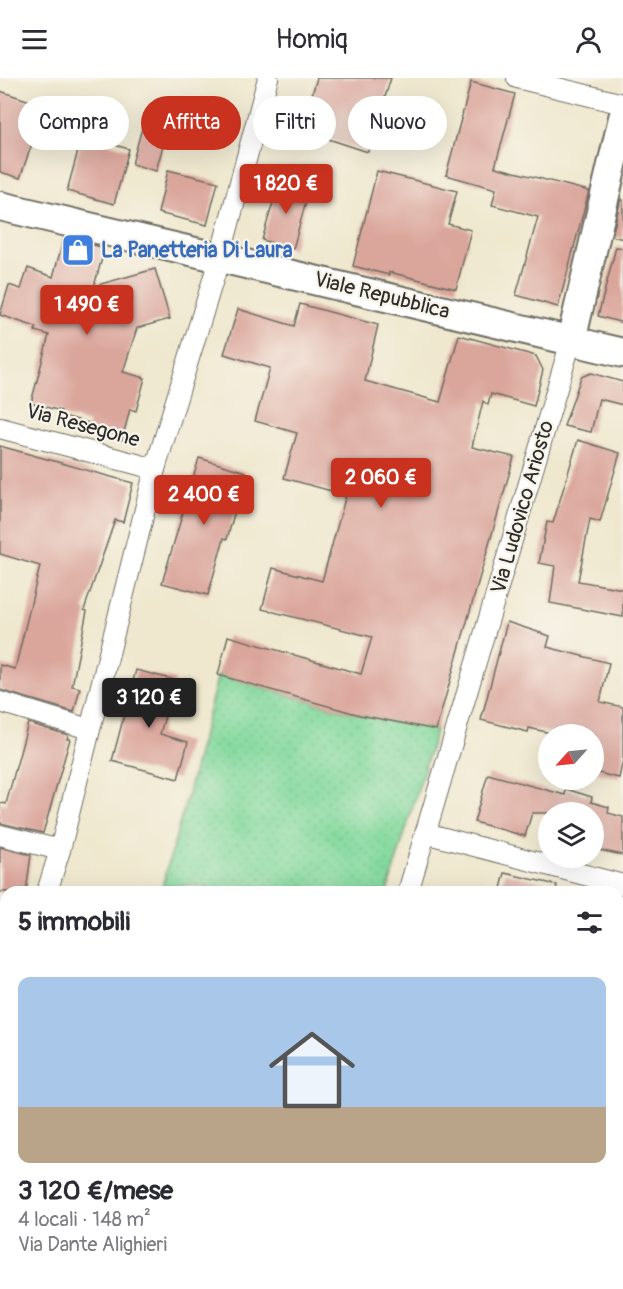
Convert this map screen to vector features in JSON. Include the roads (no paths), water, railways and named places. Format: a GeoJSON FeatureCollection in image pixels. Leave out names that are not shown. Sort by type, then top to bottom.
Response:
{"type":"FeatureCollection","features":[{"type":"Feature","properties":{"kind":"street"},"geometry":{"type":"LineString","coordinates":[[49,886],[60,850],[155,469],[220,257],[268,78]]}},
{"type":"Feature","properties":{"kind":"street"},"geometry":{"type":"LineString","coordinates":[[517,78],[623,104]]}},
{"type":"Feature","properties":{"kind":"street","name":"Via Ludovico Ariosto"},"geometry":{"type":"LineString","coordinates":[[410,886],[571,341],[623,118]]}},
{"type":"Feature","properties":{"kind":"street","name":"Viale Repubblica"},"geometry":{"type":"LineString","coordinates":[[0,206],[623,353]]}},
{"type":"Feature","properties":{"kind":"street","name":"Via Resegone"},"geometry":{"type":"LineString","coordinates":[[0,428],[155,469]]}},
{"type":"Feature","properties":{"kind":"street"},"geometry":{"type":"LineString","coordinates":[[0,702],[89,729]]}},
{"type":"Feature","properties":{"kind":"street"},"geometry":{"type":"LineString","coordinates":[[425,834],[623,885]]}},
{"type":"Feature","properties":{"kind":"street"},"geometry":{"type":"LineString","coordinates":[[0,835],[60,850]]}},
{"type":"Feature","properties":{"kind":"place","name":"La Panetteria Di Laura"},"geometry":{"type":"Point","coordinates":[78,250]}}]}
